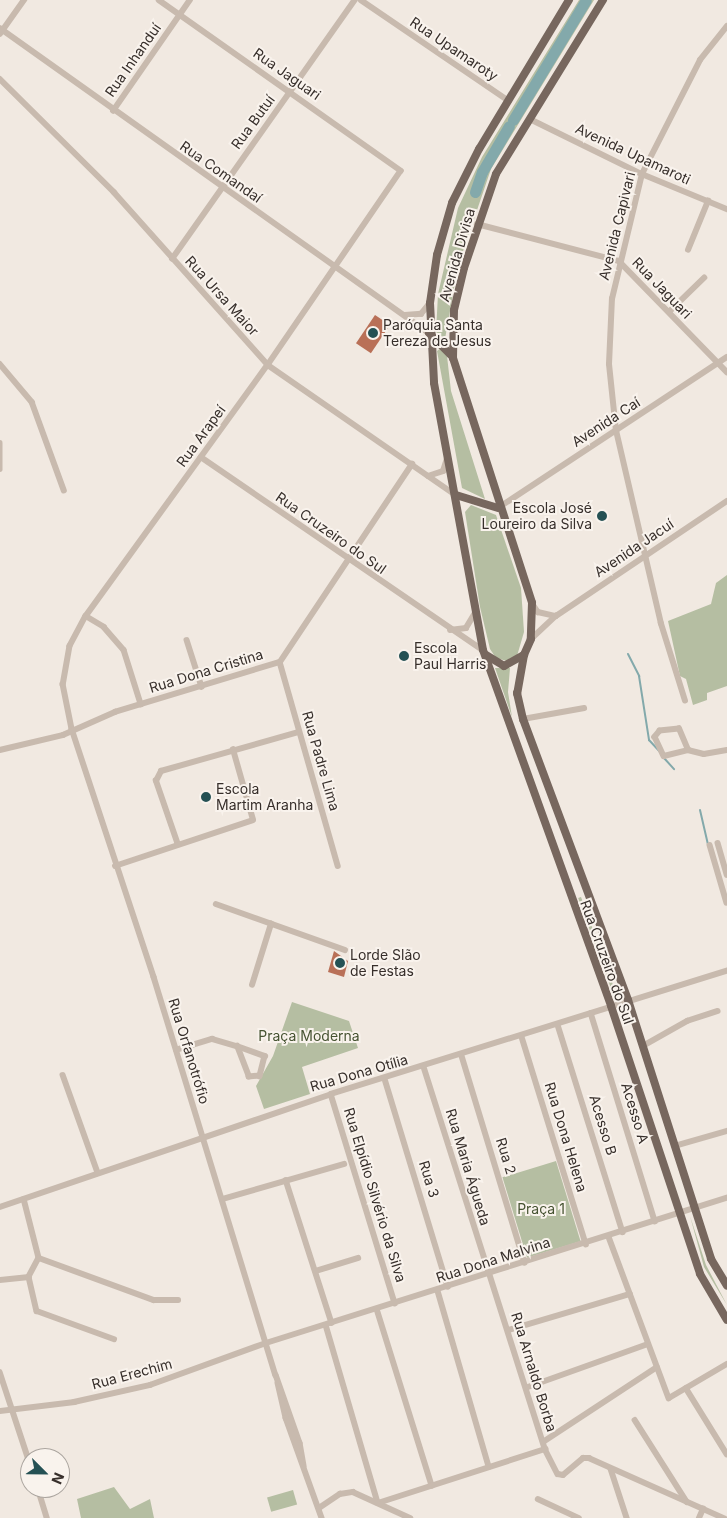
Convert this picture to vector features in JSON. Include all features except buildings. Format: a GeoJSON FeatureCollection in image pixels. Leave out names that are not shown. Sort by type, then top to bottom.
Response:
{"type":"FeatureCollection","features":[{"type":"Feature","properties":{"kind":"main road","name":"Avenida Divisa"},"geometry":{"type":"LineString","coordinates":[[524,655],[531,639],[532,603],[498,508],[453,358],[454,310],[477,224],[496,174],[603,0]]}},
{"type":"Feature","properties":{"kind":"main road","name":"Avenida Divisa"},"geometry":{"type":"LineString","coordinates":[[483,650],[456,495],[447,458],[429,333],[430,303],[437,255],[450,202],[567,1]]}},
{"type":"Feature","properties":{"kind":"main road"},"geometry":{"type":"LineString","coordinates":[[429,333],[453,358]]}},
{"type":"Feature","properties":{"kind":"main road"},"geometry":{"type":"LineString","coordinates":[[456,495],[498,508]]}},
{"type":"Feature","properties":{"kind":"main road"},"geometry":{"type":"LineString","coordinates":[[483,650],[491,661],[504,666],[524,655]]}},
{"type":"Feature","properties":{"kind":"main road","name":"Rua Cruzeiro do Sul"},"geometry":{"type":"LineString","coordinates":[[483,650],[611,1006],[678,1213],[700,1274],[727,1320]]}},
{"type":"Feature","properties":{"kind":"main road","name":"Rua Cruzeiro do Sul"},"geometry":{"type":"LineString","coordinates":[[524,655],[517,693],[523,719],[628,1000],[711,1259],[727,1286]]}},
{"type":"Feature","properties":{"kind":"street"},"geometry":{"type":"LineString","coordinates":[[1,31],[24,0]]}},
{"type":"Feature","properties":{"kind":"street","name":"Rua Jaguari"},"geometry":{"type":"LineString","coordinates":[[159,0],[401,171]]}},
{"type":"Feature","properties":{"kind":"street","name":"Rua Inhanduí"},"geometry":{"type":"LineString","coordinates":[[113,110],[190,0]]}},
{"type":"Feature","properties":{"kind":"street","name":"Rua Butuí"},"geometry":{"type":"LineString","coordinates":[[172,259],[356,0]]}},
{"type":"Feature","properties":{"kind":"street","name":"Rua Upamaroty"},"geometry":{"type":"LineString","coordinates":[[361,0],[509,101]]}},
{"type":"Feature","properties":{"kind":"street","name":"Avenida Capivari"},"geometry":{"type":"LineString","coordinates":[[685,701],[662,629],[644,556],[616,430],[609,364],[619,261],[642,174],[700,60],[727,26]]}},
{"type":"Feature","properties":{"kind":"street","name":"Rua Comandaí"},"geometry":{"type":"LineString","coordinates":[[1,31],[429,333]]}},
{"type":"Feature","properties":{"kind":"street","name":"Rua Ursa Maior"},"geometry":{"type":"LineString","coordinates":[[0,79],[114,192],[268,365],[456,495]]}},
{"type":"Feature","properties":{"kind":"street","name":"Avenida Upamaroti"},"geometry":{"type":"LineString","coordinates":[[530,119],[642,174],[727,209]]}},
{"type":"Feature","properties":{"kind":"street","name":"Rua Arapeí"},"geometry":{"type":"LineString","coordinates":[[72,729],[63,684],[70,646],[86,616],[268,365],[401,171]]}},
{"type":"Feature","properties":{"kind":"street"},"geometry":{"type":"LineString","coordinates":[[688,250],[708,201]]}},
{"type":"Feature","properties":{"kind":"street","name":"Rua Jaguari"},"geometry":{"type":"LineString","coordinates":[[477,224],[619,261],[727,372]]}},
{"type":"Feature","properties":{"kind":"street"},"geometry":{"type":"LineString","coordinates":[[669,312],[704,278]]}},
{"type":"Feature","properties":{"kind":"street"},"geometry":{"type":"LineString","coordinates":[[401,314],[422,314],[430,303]]}},
{"type":"Feature","properties":{"kind":"street","name":"Avenida Caí"},"geometry":{"type":"LineString","coordinates":[[498,508],[727,357]]}},
{"type":"Feature","properties":{"kind":"street"},"geometry":{"type":"LineString","coordinates":[[0,364],[32,402],[64,490]]}},
{"type":"Feature","properties":{"kind":"street"},"geometry":{"type":"LineString","coordinates":[[0,443],[0,470]]}},
{"type":"Feature","properties":{"kind":"street","name":"Rua Cruzeiro do Sul"},"geometry":{"type":"LineString","coordinates":[[201,457],[448,629],[483,650]]}},
{"type":"Feature","properties":{"kind":"street"},"geometry":{"type":"LineString","coordinates":[[428,476],[438,475],[447,458]]}},
{"type":"Feature","properties":{"kind":"street","name":"Rua Dona Cristina"},"geometry":{"type":"LineString","coordinates":[[0,750],[72,729],[141,704],[280,662],[412,464]]}},
{"type":"Feature","properties":{"kind":"street","name":"Avenida Jacuí"},"geometry":{"type":"LineString","coordinates":[[531,639],[556,616],[727,501]]}},
{"type":"Feature","properties":{"kind":"street"},"geometry":{"type":"LineString","coordinates":[[532,603],[538,612],[556,616]]}},
{"type":"Feature","properties":{"kind":"street"},"geometry":{"type":"LineString","coordinates":[[448,629],[466,628],[475,612]]}},
{"type":"Feature","properties":{"kind":"street"},"geometry":{"type":"LineString","coordinates":[[86,616],[104,627],[124,650],[141,704]]}},
{"type":"Feature","properties":{"kind":"street"},"geometry":{"type":"LineString","coordinates":[[187,640],[202,687]]}},
{"type":"Feature","properties":{"kind":"street","name":"Rua Padre Lima"},"geometry":{"type":"LineString","coordinates":[[280,662],[338,866]]}},
{"type":"Feature","properties":{"kind":"street"},"geometry":{"type":"LineString","coordinates":[[523,719],[584,708]]}},
{"type":"Feature","properties":{"kind":"street","name":"Rua Orfanotrófio"},"geometry":{"type":"LineString","coordinates":[[72,729],[223,1199],[278,1382],[286,1418],[322,1518]]}},
{"type":"Feature","properties":{"kind":"street"},"geometry":{"type":"LineString","coordinates":[[688,750],[679,730],[660,731],[655,737],[664,756],[688,750],[704,754],[727,750]]}},
{"type":"Feature","properties":{"kind":"street"},"geometry":{"type":"LineString","coordinates":[[178,844],[157,774],[299,732]]}},
{"type":"Feature","properties":{"kind":"street"},"geometry":{"type":"LineString","coordinates":[[115,866],[254,820],[233,750]]}},
{"type":"Feature","properties":{"kind":"street"},"geometry":{"type":"LineString","coordinates":[[718,843],[727,875]]}},
{"type":"Feature","properties":{"kind":"street"},"geometry":{"type":"LineString","coordinates":[[710,845],[727,903]]}},
{"type":"Feature","properties":{"kind":"street"},"geometry":{"type":"LineString","coordinates":[[216,904],[345,950]]}},
{"type":"Feature","properties":{"kind":"street"},"geometry":{"type":"LineString","coordinates":[[252,985],[271,924]]}},
{"type":"Feature","properties":{"kind":"street","name":"Rua Dona Otília"},"geometry":{"type":"LineString","coordinates":[[0,1207],[331,1094],[462,1056],[628,1000],[727,971]]}},
{"type":"Feature","properties":{"kind":"street"},"geometry":{"type":"LineString","coordinates":[[643,1046],[687,1021],[717,1011]]}},
{"type":"Feature","properties":{"kind":"street","name":"Acesso A"},"geometry":{"type":"LineString","coordinates":[[591,1013],[654,1221]]}},
{"type":"Feature","properties":{"kind":"street","name":"Acesso B"},"geometry":{"type":"LineString","coordinates":[[558,1025],[623,1232]]}},
{"type":"Feature","properties":{"kind":"street","name":"Rua Dona Helena"},"geometry":{"type":"LineString","coordinates":[[522,1036],[586,1244]]}},
{"type":"Feature","properties":{"kind":"street"},"geometry":{"type":"LineString","coordinates":[[176,1050],[212,1039],[237,1046],[264,1056],[260,1076],[249,1078],[237,1046]]}},
{"type":"Feature","properties":{"kind":"street","name":"Rua 2"},"geometry":{"type":"LineString","coordinates":[[462,1056],[525,1263]]}},
{"type":"Feature","properties":{"kind":"street","name":"Rua Maria Águeda"},"geometry":{"type":"LineString","coordinates":[[424,1067],[488,1275]]}},
{"type":"Feature","properties":{"kind":"street"},"geometry":{"type":"LineString","coordinates":[[63,1075],[98,1173]]}},
{"type":"Feature","properties":{"kind":"street","name":"Rua 3"},"geometry":{"type":"LineString","coordinates":[[385,1079],[448,1287]]}},
{"type":"Feature","properties":{"kind":"street","name":"Rua Elpídio Silvério da Silva"},"geometry":{"type":"LineString","coordinates":[[331,1094],[395,1303]]}},
{"type":"Feature","properties":{"kind":"street"},"geometry":{"type":"LineString","coordinates":[[675,1146],[727,1131]]}},
{"type":"Feature","properties":{"kind":"street"},"geometry":{"type":"LineString","coordinates":[[223,1199],[344,1164]]}},
{"type":"Feature","properties":{"kind":"street"},"geometry":{"type":"LineString","coordinates":[[286,1180],[316,1271],[378,1503]]}},
{"type":"Feature","properties":{"kind":"street","name":"Rua Dona Malvina"},"geometry":{"type":"LineString","coordinates":[[266,1343],[438,1291],[727,1198]]}},
{"type":"Feature","properties":{"kind":"street"},"geometry":{"type":"LineString","coordinates":[[24,1199],[39,1258],[29,1276],[37,1311],[114,1339]]}},
{"type":"Feature","properties":{"kind":"street"},"geometry":{"type":"LineString","coordinates":[[609,1237],[669,1398],[727,1364]]}},
{"type":"Feature","properties":{"kind":"street"},"geometry":{"type":"LineString","coordinates":[[39,1258],[154,1300],[178,1300]]}},
{"type":"Feature","properties":{"kind":"street"},"geometry":{"type":"LineString","coordinates":[[316,1271],[358,1258]]}},
{"type":"Feature","properties":{"kind":"street","name":"Rua Arnaldo Borba"},"geometry":{"type":"LineString","coordinates":[[488,1275],[528,1388],[544,1446],[560,1476],[586,1457],[611,1469]]}},
{"type":"Feature","properties":{"kind":"street"},"geometry":{"type":"LineString","coordinates":[[0,1280],[29,1276]]}},
{"type":"Feature","properties":{"kind":"street"},"geometry":{"type":"LineString","coordinates":[[438,1291],[489,1467]]}},
{"type":"Feature","properties":{"kind":"street"},"geometry":{"type":"LineString","coordinates":[[509,1330],[630,1294]]}},
{"type":"Feature","properties":{"kind":"street"},"geometry":{"type":"LineString","coordinates":[[378,1309],[432,1486]]}},
{"type":"Feature","properties":{"kind":"street","name":"Rua Erechim"},"geometry":{"type":"LineString","coordinates":[[0,1411],[74,1402],[150,1385],[266,1343]]}},
{"type":"Feature","properties":{"kind":"street"},"geometry":{"type":"LineString","coordinates":[[528,1388],[648,1344]]}},
{"type":"Feature","properties":{"kind":"street"},"geometry":{"type":"LineString","coordinates":[[378,1503],[489,1467],[544,1446],[657,1367]]}},
{"type":"Feature","properties":{"kind":"street"},"geometry":{"type":"LineString","coordinates":[[0,1372],[25,1448]]}},
{"type":"Feature","properties":{"kind":"street"},"geometry":{"type":"LineString","coordinates":[[686,1388],[727,1454]]}},
{"type":"Feature","properties":{"kind":"street"},"geometry":{"type":"LineString","coordinates":[[635,1420],[687,1502]]}},
{"type":"Feature","properties":{"kind":"street"},"geometry":{"type":"LineString","coordinates":[[611,1469],[724,1518]]}},
{"type":"Feature","properties":{"kind":"street"},"geometry":{"type":"LineString","coordinates":[[611,1469],[627,1518]]}},
{"type":"Feature","properties":{"kind":"street"},"geometry":{"type":"LineString","coordinates":[[319,1508],[340,1494],[353,1492],[410,1518]]}},
{"type":"Feature","properties":{"kind":"street"},"geometry":{"type":"LineString","coordinates":[[41,1498],[47,1518]]}},
{"type":"Feature","properties":{"kind":"street"},"geometry":{"type":"LineString","coordinates":[[538,1498],[579,1518]]}},
{"type":"Feature","properties":{"kind":"street"},"geometry":{"type":"LineString","coordinates":[[699,1518],[703,1509]]}},
{"type":"Feature","properties":{"kind":"green space"},"geometry":{"type":"Polygon","coordinates":[[[579,0],[582,0],[479,170],[472,192],[478,193],[484,175],[590,0],[594,0],[491,169],[458,266],[445,339],[436,332],[438,294],[458,208],[482,157],[579,0]]]}},
{"type":"Feature","properties":{"kind":"green space"},"geometry":{"type":"Polygon","coordinates":[[[441,348],[447,356],[451,391],[485,499],[462,488],[437,351],[441,348]]]}},
{"type":"Feature","properties":{"kind":"green space"},"geometry":{"type":"Polygon","coordinates":[[[471,505],[496,515],[521,588],[524,632],[517,656],[507,661],[496,658],[490,649],[480,607],[465,512],[471,505]]]}},
{"type":"Feature","properties":{"kind":"green space"},"geometry":{"type":"Polygon","coordinates":[[[727,575],[727,686],[707,693],[707,700],[693,705],[686,679],[680,676],[668,621],[711,604],[716,583],[727,575]]]}},
{"type":"Feature","properties":{"kind":"green space"},"geometry":{"type":"Polygon","coordinates":[[[495,668],[510,668],[508,692],[512,717],[495,668]]]}},
{"type":"Feature","properties":{"kind":"green space"},"geometry":{"type":"Polygon","coordinates":[[[581,897],[618,999],[615,1000],[578,898],[581,897]]]}},
{"type":"Feature","properties":{"kind":"green space","name":"Praça Moderna"},"geometry":{"type":"Polygon","coordinates":[[[292,1002],[349,1021],[358,1048],[302,1067],[310,1094],[264,1109],[256,1086],[273,1056],[292,1002]]]}},
{"type":"Feature","properties":{"kind":"green space","name":"Praça 1"},"geometry":{"type":"Polygon","coordinates":[[[556,1161],[581,1241],[527,1258],[502,1177],[556,1161]]]}},
{"type":"Feature","properties":{"kind":"green space"},"geometry":{"type":"Polygon","coordinates":[[[690,1216],[706,1265],[727,1305],[704,1267],[690,1216]]]}},
{"type":"Feature","properties":{"kind":"green space"},"geometry":{"type":"Polygon","coordinates":[[[114,1487],[130,1509],[150,1499],[154,1518],[81,1518],[77,1499],[114,1487]]]}},
{"type":"Feature","properties":{"kind":"green space"},"geometry":{"type":"Polygon","coordinates":[[[293,1490],[297,1504],[271,1512],[267,1497],[293,1490]]]}},
{"type":"Feature","properties":{"kind":"waterway"},"geometry":{"type":"LineString","coordinates":[[513,120],[586,0]]}},
{"type":"Feature","properties":{"kind":"waterway"},"geometry":{"type":"LineString","coordinates":[[475,192],[482,172],[509,126]]}},
{"type":"Feature","properties":{"kind":"waterway"},"geometry":{"type":"LineString","coordinates":[[628,654],[639,676],[649,740],[660,752]]}},
{"type":"Feature","properties":{"kind":"waterway"},"geometry":{"type":"LineString","coordinates":[[664,758],[674,769]]}},
{"type":"Feature","properties":{"kind":"waterway"},"geometry":{"type":"LineString","coordinates":[[700,810],[708,845]]}},
{"type":"Feature","properties":{"kind":"place","name":"Paróquia Santa Tereza de Jesus"},"geometry":{"type":"Point","coordinates":[373,333]}},
{"type":"Feature","properties":{"kind":"place","name":"Escola José Loureiro da Silva"},"geometry":{"type":"Point","coordinates":[602,516]}},
{"type":"Feature","properties":{"kind":"place","name":"Escola Paul Harris"},"geometry":{"type":"Point","coordinates":[404,656]}},
{"type":"Feature","properties":{"kind":"place","name":"Escola Martim Aranha"},"geometry":{"type":"Point","coordinates":[206,797]}},
{"type":"Feature","properties":{"kind":"place","name":"Lorde Slão de Festas"},"geometry":{"type":"Point","coordinates":[340,963]}}]}
